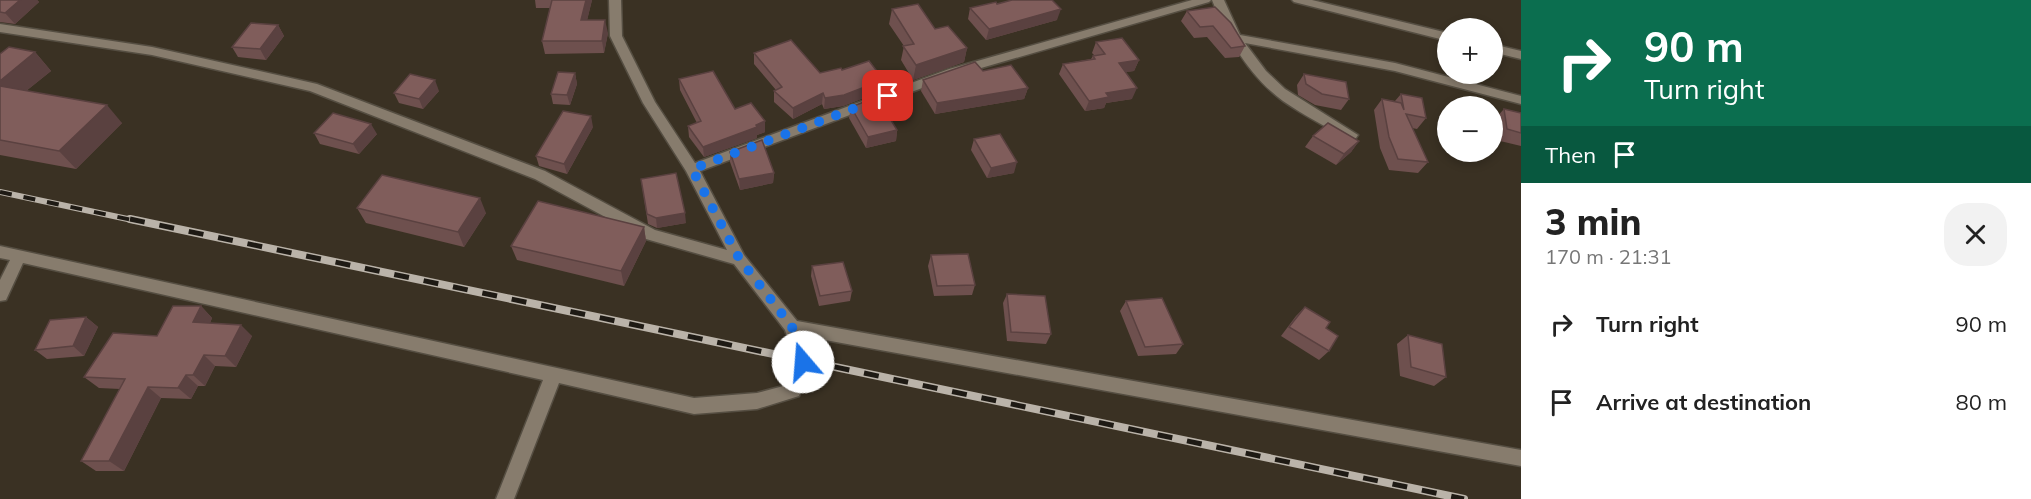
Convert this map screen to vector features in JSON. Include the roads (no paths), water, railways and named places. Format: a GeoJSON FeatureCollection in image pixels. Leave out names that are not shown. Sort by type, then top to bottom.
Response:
{"type":"FeatureCollection","features":[{"type":"Feature","properties":{"kind":"street"},"geometry":{"type":"LineString","coordinates":[[0,252],[694,406],[757,401],[793,391],[803,362],[792,327],[739,258],[692,169],[649,103],[616,36],[615,0]]}},
{"type":"Feature","properties":{"kind":"street"},"geometry":{"type":"LineString","coordinates":[[692,169],[953,72],[1205,0]]}},
{"type":"Feature","properties":{"kind":"street"},"geometry":{"type":"LineString","coordinates":[[1218,0],[1223,14],[1251,61],[1279,92],[1352,135]]}},
{"type":"Feature","properties":{"kind":"street"},"geometry":{"type":"LineString","coordinates":[[1298,0],[1437,34]]}},
{"type":"Feature","properties":{"kind":"street"},"geometry":{"type":"LineString","coordinates":[[0,28],[152,51],[313,87],[540,175],[651,235],[739,258]]}},
{"type":"Feature","properties":{"kind":"street"},"geometry":{"type":"LineString","coordinates":[[1237,38],[1395,67],[1521,100]]}},
{"type":"Feature","properties":{"kind":"street"},"geometry":{"type":"LineString","coordinates":[[1503,51],[1521,55]]}},
{"type":"Feature","properties":{"kind":"street"},"geometry":{"type":"LineString","coordinates":[[0,295],[20,255]]}},
{"type":"Feature","properties":{"kind":"street"},"geometry":{"type":"LineString","coordinates":[[792,327],[1521,458]]}},
{"type":"Feature","properties":{"kind":"street"},"geometry":{"type":"LineString","coordinates":[[505,499],[553,376]]}},
{"type":"Feature","properties":{"kind":"railway"},"geometry":{"type":"LineString","coordinates":[[0,192],[137,221]]}},
{"type":"Feature","properties":{"kind":"railway"},"geometry":{"type":"LineString","coordinates":[[130,219],[1464,499]]}}]}
